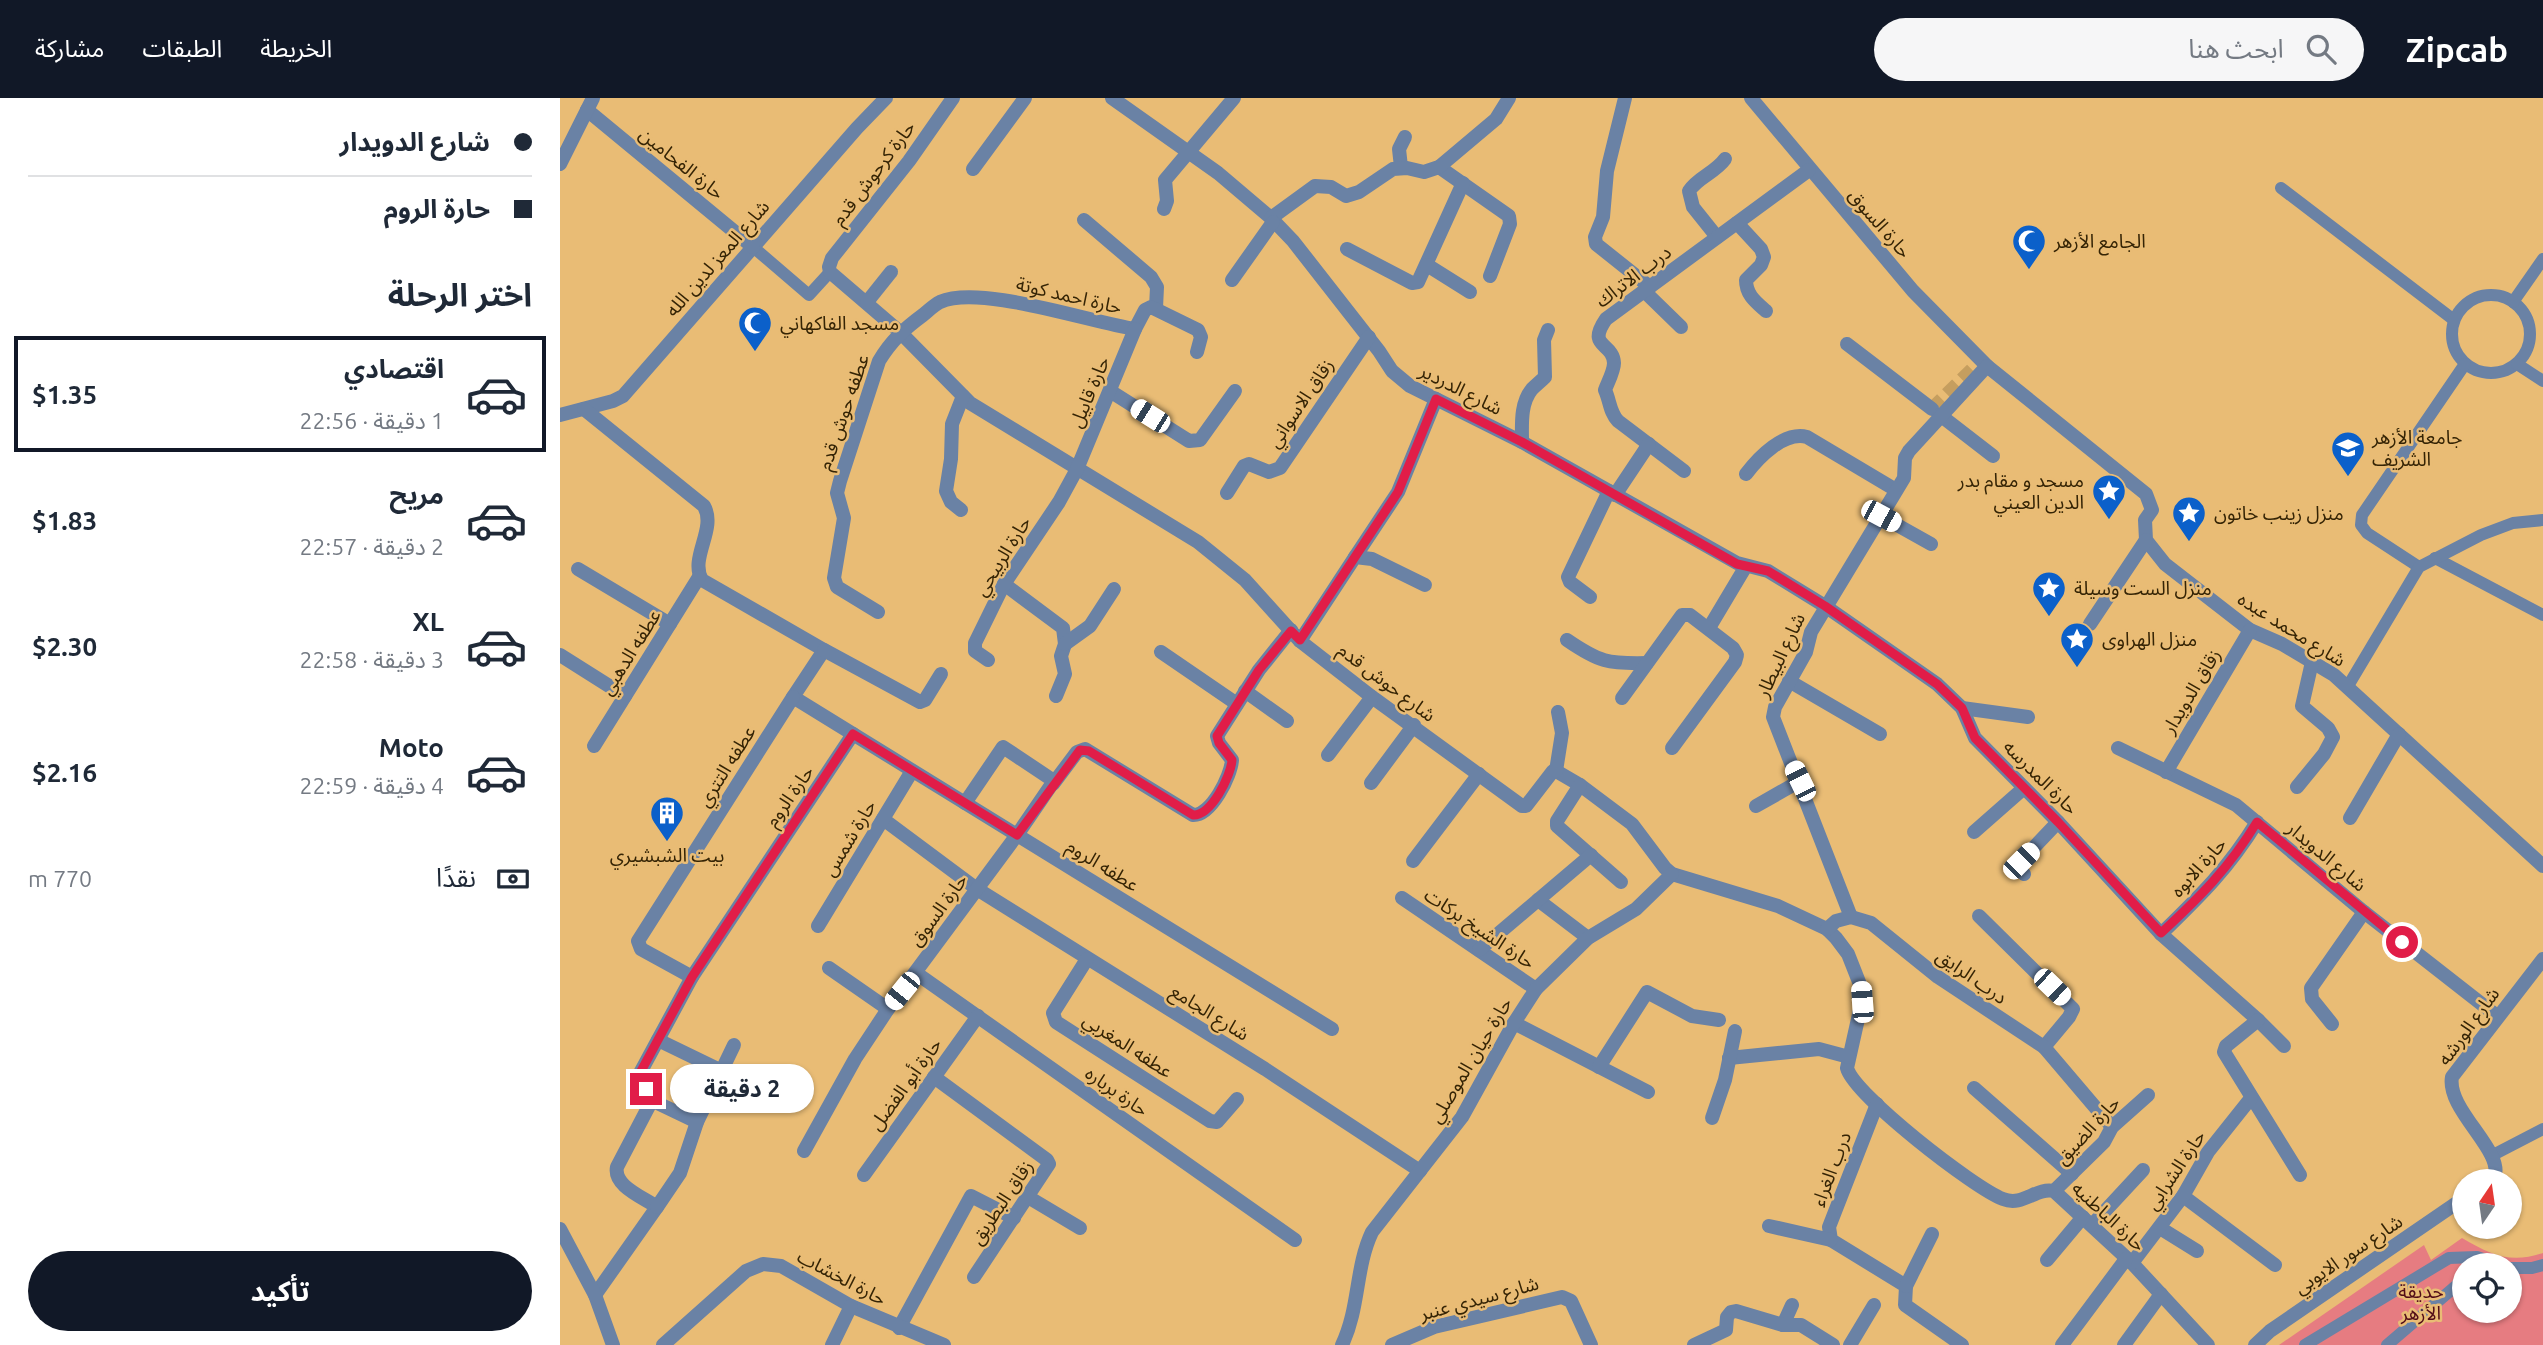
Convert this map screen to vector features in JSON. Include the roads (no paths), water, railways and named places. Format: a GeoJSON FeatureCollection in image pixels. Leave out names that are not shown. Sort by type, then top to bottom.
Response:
{"type":"FeatureCollection","features":[{"type":"Feature","properties":{"kind":"street","name":"شارع المعز لدين الله"},"geometry":{"type":"LineString","coordinates":[[560,415],[622,396],[886,98]]}},
{"type":"Feature","properties":{"kind":"street","name":"حارة كرحوش قدم"},"geometry":{"type":"LineString","coordinates":[[830,272],[832,258],[909,161],[953,98]]}},
{"type":"Feature","properties":{"kind":"street"},"geometry":{"type":"LineString","coordinates":[[973,169],[1025,98]]}},
{"type":"Feature","properties":{"kind":"street","name":"شارع الدردير"},"geometry":{"type":"LineString","coordinates":[[1112,98],[1218,173],[1272,220],[1293,241],[1392,371],[1410,386],[1522,442],[1737,564],[1768,571],[1825,606]]}},
{"type":"Feature","properties":{"kind":"street"},"geometry":{"type":"LineString","coordinates":[[1164,209],[1167,201],[1164,180],[1234,98]]}},
{"type":"Feature","properties":{"kind":"street"},"geometry":{"type":"LineString","coordinates":[[1232,280],[1272,220],[1315,186],[1331,187],[1346,196],[1352,195],[1393,169],[1401,167],[1424,172],[1439,167],[1496,119],[1509,98]]}},
{"type":"Feature","properties":{"kind":"street"},"geometry":{"type":"LineString","coordinates":[[1625,98],[1607,171],[1603,217],[1595,237],[1596,244],[1647,289],[1681,327]]}},
{"type":"Feature","properties":{"kind":"street","name":"حارة السوق"},"geometry":{"type":"LineString","coordinates":[[1751,98],[1913,291],[1987,366]]}},
{"type":"Feature","properties":{"kind":"street","name":"حارة الفحامين"},"geometry":{"type":"LineString","coordinates":[[590,104],[753,247]]}},
{"type":"Feature","properties":{"kind":"street"},"geometry":{"type":"LineString","coordinates":[[560,164],[590,104]]}},
{"type":"Feature","properties":{"kind":"street"},"geometry":{"type":"LineString","coordinates":[[1401,167],[1399,149],[1405,137]]}},
{"type":"Feature","properties":{"kind":"street"},"geometry":{"type":"LineString","coordinates":[[1717,237],[1693,207],[1689,191],[1693,184],[1719,167],[1725,159]]}},
{"type":"Feature","properties":{"kind":"street"},"geometry":{"type":"LineString","coordinates":[[1439,167],[1509,216],[1510,224],[1490,276]]}},
{"type":"Feature","properties":{"kind":"street","name":"درب الاتراك"},"geometry":{"type":"LineString","coordinates":[[1684,471],[1612,414],[1605,390],[1615,365],[1613,356],[1598,339],[1598,330],[1606,319],[1809,170]]}},
{"type":"Feature","properties":{"kind":"street"},"geometry":{"type":"LineString","coordinates":[[1347,249],[1412,283],[1418,282],[1463,183]]}},
{"type":"Feature","properties":{"kind":"street"},"geometry":{"type":"LineString","coordinates":[[1084,220],[1151,277],[1157,288],[1156,308],[1198,330],[1201,337],[1197,352]]}},
{"type":"Feature","properties":{"kind":"street"},"geometry":{"type":"LineString","coordinates":[[1737,223],[1761,249],[1764,257],[1761,265],[1746,280],[1746,287],[1749,295],[1766,311]]}},
{"type":"Feature","properties":{"kind":"street"},"geometry":{"type":"LineString","coordinates":[[1427,265],[1470,292]]}},
{"type":"Feature","properties":{"kind":"street","name":"شارع حوش قدم"},"geometry":{"type":"LineString","coordinates":[[830,272],[900,332],[970,403],[1206,548],[1245,580],[1296,636],[1372,697],[1524,807],[1553,771],[1556,771]]}},
{"type":"Feature","properties":{"kind":"street"},"geometry":{"type":"LineString","coordinates":[[867,302],[891,272]]}},
{"type":"Feature","properties":{"kind":"street","name":"حارة احمد كوتة"},"geometry":{"type":"LineString","coordinates":[[900,332],[940,302],[965,298],[998,299],[1135,329],[1148,307],[1156,308]]}},
{"type":"Feature","properties":{"kind":"street","name":"حارة قابيل"},"geometry":{"type":"LineString","coordinates":[[1077,469],[1135,329]]}},
{"type":"Feature","properties":{"kind":"street"},"geometry":{"type":"LineString","coordinates":[[1522,442],[1522,414],[1534,387],[1545,377],[1544,340],[1549,330]]}},
{"type":"Feature","properties":{"kind":"street","name":"عطفه حوش قدم"},"geometry":{"type":"LineString","coordinates":[[878,612],[837,587],[834,578],[844,518],[838,493],[878,361],[900,332]]}},
{"type":"Feature","properties":{"kind":"street","name":"زقاق الاسواني"},"geometry":{"type":"LineString","coordinates":[[1227,493],[1244,466],[1249,464],[1269,472],[1280,468],[1368,337]]}},
{"type":"Feature","properties":{"kind":"street"},"geometry":{"type":"LineString","coordinates":[[1847,344],[1993,456]]}},
{"type":"Feature","properties":{"kind":"street"},"geometry":{"type":"LineString","coordinates":[[1987,366],[2146,494],[2151,510],[2144,520],[2146,540],[2090,624]]}},
{"type":"Feature","properties":{"kind":"street","name":"شارع البيطار"},"geometry":{"type":"LineString","coordinates":[[1851,917],[1800,781],[1782,743],[1773,717],[1775,707],[1806,652],[1811,632],[1825,606],[1903,478],[1905,458],[1936,412],[1987,366]]}},
{"type":"Feature","properties":{"kind":"street"},"geometry":{"type":"LineString","coordinates":[[1110,391],[1194,442],[1199,440],[1235,391]]}},
{"type":"Feature","properties":{"kind":"street"},"geometry":{"type":"LineString","coordinates":[[961,510],[951,502],[946,491],[951,459],[952,424],[963,396]]}},
{"type":"Feature","properties":{"kind":"street"},"geometry":{"type":"LineString","coordinates":[[1241,698],[1259,670],[1296,636],[1355,557],[1398,492],[1436,399]]}},
{"type":"Feature","properties":{"kind":"street"},"geometry":{"type":"LineString","coordinates":[[584,408],[706,510],[708,519],[698,569],[699,577],[705,583],[920,702],[925,700],[941,674]]}},
{"type":"Feature","properties":{"kind":"street"},"geometry":{"type":"LineString","coordinates":[[1746,474],[1786,438],[1798,435],[1807,437],[1896,490]]}},
{"type":"Feature","properties":{"kind":"street"},"geometry":{"type":"LineString","coordinates":[[1590,597],[1570,582],[1568,576],[1612,493],[1649,444]]}},
{"type":"Feature","properties":{"kind":"street","name":"حارة الربيحي"},"geometry":{"type":"LineString","coordinates":[[988,660],[975,651],[975,643],[1004,584],[1059,502],[1077,469]]}},
{"type":"Feature","properties":{"kind":"street"},"geometry":{"type":"LineString","coordinates":[[1881,516],[1931,544]]}},
{"type":"Feature","properties":{"kind":"street","name":"شارع محمد عبده"},"geometry":{"type":"LineString","coordinates":[[2146,540],[2165,564],[2250,630],[2282,644],[2348,687],[2543,866]]}},
{"type":"Feature","properties":{"kind":"street"},"geometry":{"type":"LineString","coordinates":[[1355,557],[1372,559],[1425,585]]}},
{"type":"Feature","properties":{"kind":"street"},"geometry":{"type":"LineString","coordinates":[[1709,628],[1746,566]]}},
{"type":"Feature","properties":{"kind":"street"},"geometry":{"type":"LineString","coordinates":[[578,569],[670,624]]}},
{"type":"Feature","properties":{"kind":"street","name":"عطفه الدهبي"},"geometry":{"type":"LineString","coordinates":[[594,746],[699,577]]}},
{"type":"Feature","properties":{"kind":"street"},"geometry":{"type":"LineString","coordinates":[[1004,584],[1063,628],[1065,644],[1061,656],[1065,674],[1056,696]]}},
{"type":"Feature","properties":{"kind":"street"},"geometry":{"type":"LineString","coordinates":[[1065,644],[1090,625],[1114,589]]}},
{"type":"Feature","properties":{"kind":"street","name":"حارة المدرسه"},"geometry":{"type":"LineString","coordinates":[[1825,606],[1937,684],[1962,708],[1975,738],[2161,933],[2284,1046]]}},
{"type":"Feature","properties":{"kind":"street"},"geometry":{"type":"LineString","coordinates":[[1622,698],[1682,615],[1690,615],[1733,648],[1737,655],[1735,662],[1672,748]]}},
{"type":"Feature","properties":{"kind":"street","name":"زقاق الدويدار"},"geometry":{"type":"LineString","coordinates":[[2166,772],[2250,630]]}},
{"type":"Feature","properties":{"kind":"street"},"geometry":{"type":"LineString","coordinates":[[1567,640],[1605,662],[1647,663]]}},
{"type":"Feature","properties":{"kind":"street"},"geometry":{"type":"LineString","coordinates":[[824,650],[793,697],[853,734]]}},
{"type":"Feature","properties":{"kind":"street"},"geometry":{"type":"LineString","coordinates":[[1161,652],[1287,721]]}},
{"type":"Feature","properties":{"kind":"street"},"geometry":{"type":"LineString","coordinates":[[560,655],[625,696]]}},
{"type":"Feature","properties":{"kind":"street"},"geometry":{"type":"LineString","coordinates":[[2298,788],[2324,754],[2333,737],[2328,728],[2302,706],[2312,662]]}},
{"type":"Feature","properties":{"kind":"street"},"geometry":{"type":"LineString","coordinates":[[1789,681],[1880,734]]}},
{"type":"Feature","properties":{"kind":"street","name":"عطفه التتري"},"geometry":{"type":"LineString","coordinates":[[692,977],[641,949],[638,941],[793,697]]}},
{"type":"Feature","properties":{"kind":"street"},"geometry":{"type":"LineString","coordinates":[[1328,755],[1372,697]]}},
{"type":"Feature","properties":{"kind":"street","name":"حارة السوق"},"geometry":{"type":"LineString","coordinates":[[804,1151],[855,1059],[888,1009],[1077,752],[1085,749],[1193,815],[1199,815],[1206,811],[1229,778],[1232,760],[1217,736],[1241,698]]}},
{"type":"Feature","properties":{"kind":"street"},"geometry":{"type":"LineString","coordinates":[[1962,708],[2028,717]]}},
{"type":"Feature","properties":{"kind":"street"},"geometry":{"type":"LineString","coordinates":[[1558,712],[1562,733],[1556,771],[1580,785],[1632,824],[1672,874],[1777,906],[1827,929],[1848,954],[1861,987],[1862,1002],[1849,1057],[1819,1049],[1729,1058]]}},
{"type":"Feature","properties":{"kind":"street"},"geometry":{"type":"LineString","coordinates":[[1371,783],[1414,725]]}},
{"type":"Feature","properties":{"kind":"street","name":"عطفه الروم"},"geometry":{"type":"LineString","coordinates":[[853,734],[1332,1029]]}},
{"type":"Feature","properties":{"kind":"street","name":"حارة الروم"},"geometry":{"type":"LineString","coordinates":[[649,1099],[641,1086],[640,1073],[692,977],[853,734]]}},
{"type":"Feature","properties":{"kind":"street"},"geometry":{"type":"LineString","coordinates":[[2350,818],[2399,734]]}},
{"type":"Feature","properties":{"kind":"street"},"geometry":{"type":"LineString","coordinates":[[965,803],[1003,747],[1052,778],[1053,784]]}},
{"type":"Feature","properties":{"kind":"street","name":"شارع الدويدار"},"geometry":{"type":"LineString","coordinates":[[2118,748],[2236,805],[2364,912],[2497,1016]]}},
{"type":"Feature","properties":{"kind":"street","name":"حارة شمس"},"geometry":{"type":"LineString","coordinates":[[818,926],[912,771]]}},
{"type":"Feature","properties":{"kind":"street"},"geometry":{"type":"LineString","coordinates":[[1413,861],[1479,774]]}},
{"type":"Feature","properties":{"kind":"street"},"geometry":{"type":"LineString","coordinates":[[1756,807],[1800,781]]}},
{"type":"Feature","properties":{"kind":"street"},"geometry":{"type":"LineString","coordinates":[[1580,785],[1556,824],[1621,882]]}},
{"type":"Feature","properties":{"kind":"street"},"geometry":{"type":"LineString","coordinates":[[1974,832],[2024,788]]}},
{"type":"Feature","properties":{"kind":"street","name":"شارع الجامع"},"geometry":{"type":"LineString","coordinates":[[883,819],[977,889],[1265,1069],[1420,1171]]}},
{"type":"Feature","properties":{"kind":"street"},"geometry":{"type":"LineString","coordinates":[[2024,874],[2019,867],[2021,861],[2058,822]]}},
{"type":"Feature","properties":{"kind":"street","name":"حارة الابوه"},"geometry":{"type":"LineString","coordinates":[[2161,933],[2215,882],[2238,853],[2257,822]]}},
{"type":"Feature","properties":{"kind":"street"},"geometry":{"type":"LineString","coordinates":[[1479,950],[1591,855]]}},
{"type":"Feature","properties":{"kind":"street","name":"حارة حيان الموصلي"},"geometry":{"type":"LineString","coordinates":[[1342,1345],[1355,1311],[1364,1249],[1373,1232],[1462,1118],[1514,1023],[1536,989],[1588,938],[1636,909],[1672,874]]}},
{"type":"Feature","properties":{"kind":"street","name":"حارة الشيخ بركات"},"geometry":{"type":"LineString","coordinates":[[1402,898],[1536,989]]}},
{"type":"Feature","properties":{"kind":"street"},"geometry":{"type":"LineString","coordinates":[[1538,900],[1588,938]]}},
{"type":"Feature","properties":{"kind":"street"},"geometry":{"type":"LineString","coordinates":[[2332,1024],[2312,999],[2311,988],[2364,912]]}},
{"type":"Feature","properties":{"kind":"street"},"geometry":{"type":"LineString","coordinates":[[1979,916],[2073,1009],[2044,1047]]}},
{"type":"Feature","properties":{"kind":"street"},"geometry":{"type":"LineString","coordinates":[[1827,929],[1836,921],[1851,917]]}},
{"type":"Feature","properties":{"kind":"street","name":"درب الرايق"},"geometry":{"type":"LineString","coordinates":[[1851,917],[1871,923],[1938,977],[2044,1047],[2112,1127]]}},
{"type":"Feature","properties":{"kind":"street","name":"عطفه المغربي"},"geometry":{"type":"LineString","coordinates":[[1087,959],[1053,1013],[1056,1021],[1210,1121],[1217,1122],[1237,1099]]}},
{"type":"Feature","properties":{"kind":"street","name":"شارع الورشه"},"geometry":{"type":"LineString","coordinates":[[2491,1156],[2453,1096],[2451,1084],[2455,1071],[2543,959]]}},
{"type":"Feature","properties":{"kind":"street"},"geometry":{"type":"LineString","coordinates":[[829,968],[888,1009]]}},
{"type":"Feature","properties":{"kind":"street","name":"حارة برباره"},"geometry":{"type":"LineString","coordinates":[[916,973],[1295,1240]]}},
{"type":"Feature","properties":{"kind":"street"},"geometry":{"type":"LineString","coordinates":[[1599,1067],[1647,992],[1692,1016],[1719,1020]]}},
{"type":"Feature","properties":{"kind":"street","name":"حارة أبو الفضل"},"geometry":{"type":"LineString","coordinates":[[864,1175],[978,1016]]}},
{"type":"Feature","properties":{"kind":"street"},"geometry":{"type":"LineString","coordinates":[[2258,1020],[2223,1048],[2300,1175]]}},
{"type":"Feature","properties":{"kind":"street"},"geometry":{"type":"LineString","coordinates":[[1514,1023],[1648,1092]]}},
{"type":"Feature","properties":{"kind":"street"},"geometry":{"type":"LineString","coordinates":[[1712,1118],[1725,1080],[1735,1031]]}},
{"type":"Feature","properties":{"kind":"street"},"geometry":{"type":"LineString","coordinates":[[658,1040],[722,1071]]}},
{"type":"Feature","properties":{"kind":"street"},"geometry":{"type":"LineString","coordinates":[[595,1295],[680,1172],[697,1122],[734,1045]]}},
{"type":"Feature","properties":{"kind":"street","name":"حارة الباطنيه"},"geometry":{"type":"LineString","coordinates":[[1849,1057],[1849,1076],[1877,1104],[1956,1171],[2003,1199],[2015,1202],[2046,1189],[2054,1191],[2129,1261],[2208,1345]]}},
{"type":"Feature","properties":{"kind":"street","name":"زقاق البطريق"},"geometry":{"type":"LineString","coordinates":[[934,1077],[1047,1160],[1048,1168],[974,1277]]}},
{"type":"Feature","properties":{"kind":"street"},"geometry":{"type":"LineString","coordinates":[[1974,1088],[2072,1174]]}},
{"type":"Feature","properties":{"kind":"street","name":"حارة الضيق"},"geometry":{"type":"LineString","coordinates":[[2054,1191],[2104,1142],[2112,1127],[2148,1095]]}},
{"type":"Feature","properties":{"kind":"street","name":"حارة الشرابي"},"geometry":{"type":"LineString","coordinates":[[2062,1345],[2129,1261],[2160,1228],[2183,1196],[2208,1152],[2251,1098]]}},
{"type":"Feature","properties":{"kind":"street"},"geometry":{"type":"LineString","coordinates":[[649,1099],[697,1122]]}},
{"type":"Feature","properties":{"kind":"street"},"geometry":{"type":"LineString","coordinates":[[649,1099],[650,1104],[617,1167],[616,1175],[620,1182],[657,1207]]}},
{"type":"Feature","properties":{"kind":"street","name":"درب الغراء"},"geometry":{"type":"LineString","coordinates":[[1831,1240],[1829,1227],[1877,1104]]}},
{"type":"Feature","properties":{"kind":"street"},"geometry":{"type":"LineString","coordinates":[[2491,1156],[2495,1169]]}},
{"type":"Feature","properties":{"kind":"street"},"geometry":{"type":"LineString","coordinates":[[2047,1260],[2143,1170]]}},
{"type":"Feature","properties":{"kind":"street"},"geometry":{"type":"LineString","coordinates":[[900,1328],[971,1196],[1014,1218]]}},
{"type":"Feature","properties":{"kind":"street"},"geometry":{"type":"LineString","coordinates":[[2183,1196],[2275,1265]]}},
{"type":"Feature","properties":{"kind":"street"},"geometry":{"type":"LineString","coordinates":[[1028,1198],[1080,1228]]}},
{"type":"Feature","properties":{"kind":"street","name":"شارع سور الايوبي"},"geometry":{"type":"LineString","coordinates":[[2255,1345],[2270,1331],[2452,1206]]}},
{"type":"Feature","properties":{"kind":"street"},"geometry":{"type":"LineString","coordinates":[[1769,1226],[1831,1240],[1906,1286]]}},
{"type":"Feature","properties":{"kind":"street"},"geometry":{"type":"LineString","coordinates":[[560,1228],[595,1295],[613,1345]]}},
{"type":"Feature","properties":{"kind":"street"},"geometry":{"type":"LineString","coordinates":[[2160,1228],[2197,1251]]}},
{"type":"Feature","properties":{"kind":"street"},"geometry":{"type":"LineString","coordinates":[[1932,1234],[1906,1286],[1905,1305],[1962,1345]]}},
{"type":"Feature","properties":{"kind":"street","name":"حارة الخشاب"},"geometry":{"type":"LineString","coordinates":[[663,1345],[746,1272],[763,1264],[781,1266],[850,1306],[944,1345]]}},
{"type":"Feature","properties":{"kind":"street"},"geometry":{"type":"LineString","coordinates":[[2124,1345],[2161,1294]]}},
{"type":"Feature","properties":{"kind":"street","name":"شارع سيدي عنبر"},"geometry":{"type":"LineString","coordinates":[[1392,1345],[1434,1327],[1562,1297],[1571,1301],[1591,1345]]}},
{"type":"Feature","properties":{"kind":"street"},"geometry":{"type":"LineString","coordinates":[[1783,1325],[1792,1305]]}},
{"type":"Feature","properties":{"kind":"street"},"geometry":{"type":"LineString","coordinates":[[1850,1345],[1874,1305]]}},
{"type":"Feature","properties":{"kind":"street"},"geometry":{"type":"LineString","coordinates":[[832,1345],[850,1306]]}},
{"type":"Feature","properties":{"kind":"street"},"geometry":{"type":"LineString","coordinates":[[1694,1345],[1726,1330],[1727,1317],[1736,1311],[1783,1325],[1801,1325],[1833,1345]]}},
{"type":"Feature","properties":{"kind":"lane"},"geometry":{"type":"LineString","coordinates":[[2281,188],[2454,320]]}},
{"type":"Feature","properties":{"kind":"lane"},"geometry":{"type":"LineString","coordinates":[[753,247],[809,295],[830,272]]}},
{"type":"Feature","properties":{"kind":"lane"},"geometry":{"type":"LineString","coordinates":[[2513,302],[2543,259]]}},
{"type":"Feature","properties":{"kind":"lane"},"geometry":{"type":"LineString","coordinates":[[2496,295],[2513,302],[2522,310],[2530,332],[2524,355],[2517,364],[2505,371],[2477,371],[2465,364],[2455,351],[2451,336],[2454,320],[2463,305],[2479,296],[2496,295]]}},
{"type":"Feature","properties":{"kind":"lane"},"geometry":{"type":"LineString","coordinates":[[2419,567],[2367,533],[2361,525],[2362,514],[2465,364]]}},
{"type":"Feature","properties":{"kind":"lane"},"geometry":{"type":"LineString","coordinates":[[2517,364],[2543,381]]}},
{"type":"Feature","properties":{"kind":"lane"},"geometry":{"type":"LineString","coordinates":[[2348,687],[2419,567],[2481,535],[2513,523],[2543,520]]}},
{"type":"Feature","properties":{"kind":"lane"},"geometry":{"type":"LineString","coordinates":[[2435,558],[2543,615]]}},
{"type":"Feature","properties":{"kind":"lane"},"geometry":{"type":"LineString","coordinates":[[2491,1156],[2543,1129]]}},
{"type":"Feature","properties":{"kind":"lane"},"geometry":{"type":"LineString","coordinates":[[2305,1345],[2452,1258]]}},
{"type":"Feature","properties":{"kind":"lane"},"geometry":{"type":"LineString","coordinates":[[2522,1268],[2543,1265]]}},
{"type":"Feature","properties":{"kind":"lane"},"geometry":{"type":"LineString","coordinates":[[2387,1345],[2452,1289]]}},
{"type":"Feature","properties":{"kind":"tunnel"},"geometry":{"type":"LineString","coordinates":[[1932,409],[1982,360]]}},
{"type":"Feature","properties":{"kind":"place","name":"الجامع الأزهر"},"geometry":{"type":"Point","coordinates":[2029,271]}},
{"type":"Feature","properties":{"kind":"place","name":"مسجد الفاكهاني"},"geometry":{"type":"Point","coordinates":[755,353]}},
{"type":"Feature","properties":{"kind":"place","name":"جامعة الأزهر الشريف"},"geometry":{"type":"Point","coordinates":[2348,478]}},
{"type":"Feature","properties":{"kind":"place","name":"مسجد و مقام بدر الدين العيني"},"geometry":{"type":"Point","coordinates":[2109,521]}},
{"type":"Feature","properties":{"kind":"place","name":"منزل زينب خاتون"},"geometry":{"type":"Point","coordinates":[2189,543]}},
{"type":"Feature","properties":{"kind":"place","name":"منزل الست وسيلة"},"geometry":{"type":"Point","coordinates":[2049,618]}},
{"type":"Feature","properties":{"kind":"place","name":"منزل الهراوى"},"geometry":{"type":"Point","coordinates":[2077,669]}},
{"type":"Feature","properties":{"kind":"place","name":"بيت الشبشيري"},"geometry":{"type":"Point","coordinates":[667,843]}},
{"type":"Feature","properties":{"kind":"park label","name":"حديقة الأزهر"},"geometry":{"type":"Point","coordinates":[2421,1302]}}]}
